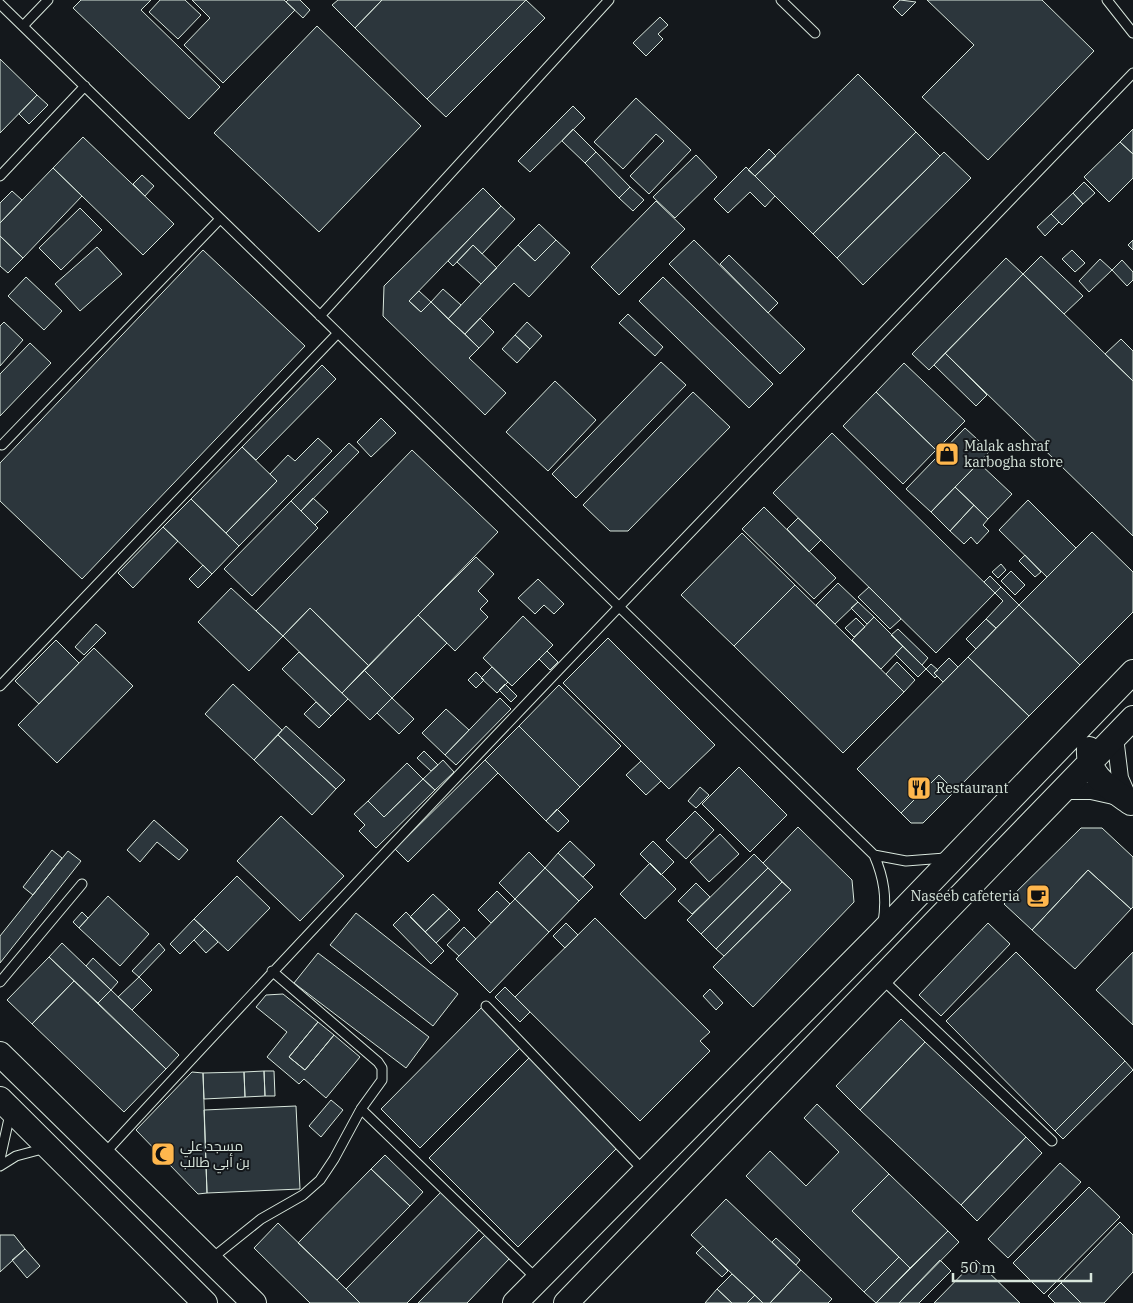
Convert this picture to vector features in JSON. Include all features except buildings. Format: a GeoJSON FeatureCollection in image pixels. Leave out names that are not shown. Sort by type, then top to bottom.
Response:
{"type":"FeatureCollection","features":[{"type":"Feature","properties":{"kind":"main road"},"geometry":{"type":"LineString","coordinates":[[515,1303],[881,933],[1133,672]]}},
{"type":"Feature","properties":{"kind":"main road"},"geometry":{"type":"LineString","coordinates":[[1098,709],[1089,747],[1090,763],[1101,782],[1132,804]]}},
{"type":"Feature","properties":{"kind":"main road"},"geometry":{"type":"LineString","coordinates":[[566,1303],[1133,718]]}},
{"type":"Feature","properties":{"kind":"main road"},"geometry":{"type":"LineString","coordinates":[[0,1054],[254,1303]]}},
{"type":"Feature","properties":{"kind":"main road"},"geometry":{"type":"LineString","coordinates":[[5,1104],[193,1294]]}},
{"type":"Feature","properties":{"kind":"street"},"geometry":{"type":"LineString","coordinates":[[1115,737],[1120,778],[1132,804]]}},
{"type":"Feature","properties":{"kind":"street"},"geometry":{"type":"LineString","coordinates":[[1063,791],[1105,793],[1132,804]]}},
{"type":"Feature","properties":{"kind":"lane"},"geometry":{"type":"LineString","coordinates":[[23,26],[48,0]]}},
{"type":"Feature","properties":{"kind":"lane"},"geometry":{"type":"LineString","coordinates":[[320,316],[609,0]]}},
{"type":"Feature","properties":{"kind":"lane"},"geometry":{"type":"LineString","coordinates":[[781,0],[815,33]]}},
{"type":"Feature","properties":{"kind":"lane"},"geometry":{"type":"LineString","coordinates":[[1107,0],[1131,28]]}},
{"type":"Feature","properties":{"kind":"lane"},"geometry":{"type":"LineString","coordinates":[[0,4],[874,855],[884,882],[886,896],[881,933]]}},
{"type":"Feature","properties":{"kind":"lane"},"geometry":{"type":"LineString","coordinates":[[104,1154],[272,971],[619,606],[1133,73]]}},
{"type":"Feature","properties":{"kind":"lane"},"geometry":{"type":"LineString","coordinates":[[0,176],[85,86]]}},
{"type":"Feature","properties":{"kind":"lane"},"geometry":{"type":"LineString","coordinates":[[2,445],[220,219]]}},
{"type":"Feature","properties":{"kind":"lane"},"geometry":{"type":"LineString","coordinates":[[0,686],[338,333]]}},
{"type":"Feature","properties":{"kind":"lane"},"geometry":{"type":"LineString","coordinates":[[874,855],[920,861],[954,856]]}},
{"type":"Feature","properties":{"kind":"lane"},"geometry":{"type":"LineString","coordinates":[[0,982],[82,884]]}},
{"type":"Feature","properties":{"kind":"lane"},"geometry":{"type":"LineString","coordinates":[[211,1260],[261,1219],[304,1194],[320,1180],[334,1160],[361,1109],[382,1080],[382,1068],[272,971]]}},
{"type":"Feature","properties":{"kind":"lane"},"geometry":{"type":"LineString","coordinates":[[881,978],[1052,1141]]}},
{"type":"Feature","properties":{"kind":"lane"},"geometry":{"type":"LineString","coordinates":[[486,1006],[645,1172]]}},
{"type":"Feature","properties":{"kind":"lane"},"geometry":{"type":"LineString","coordinates":[[0,1159],[5,1104]]}},
{"type":"Feature","properties":{"kind":"lane"},"geometry":{"type":"LineString","coordinates":[[361,1109],[538,1280]]}},
{"type":"Feature","properties":{"kind":"lane"},"geometry":{"type":"LineString","coordinates":[[0,1166],[27,1152],[50,1148]]}},
{"type":"Feature","properties":{"kind":"place","name":"Malak ashraf karbogha store"},"geometry":{"type":"Point","coordinates":[947,454]}},
{"type":"Feature","properties":{"kind":"place","name":"Restaurant"},"geometry":{"type":"Point","coordinates":[919,788]}},
{"type":"Feature","properties":{"kind":"place","name":"Naseeb cafeteria"},"geometry":{"type":"Point","coordinates":[1038,896]}},
{"type":"Feature","properties":{"kind":"place","name":"مسجد علي بن أبي طالب"},"geometry":{"type":"Point","coordinates":[163,1154]}}]}
